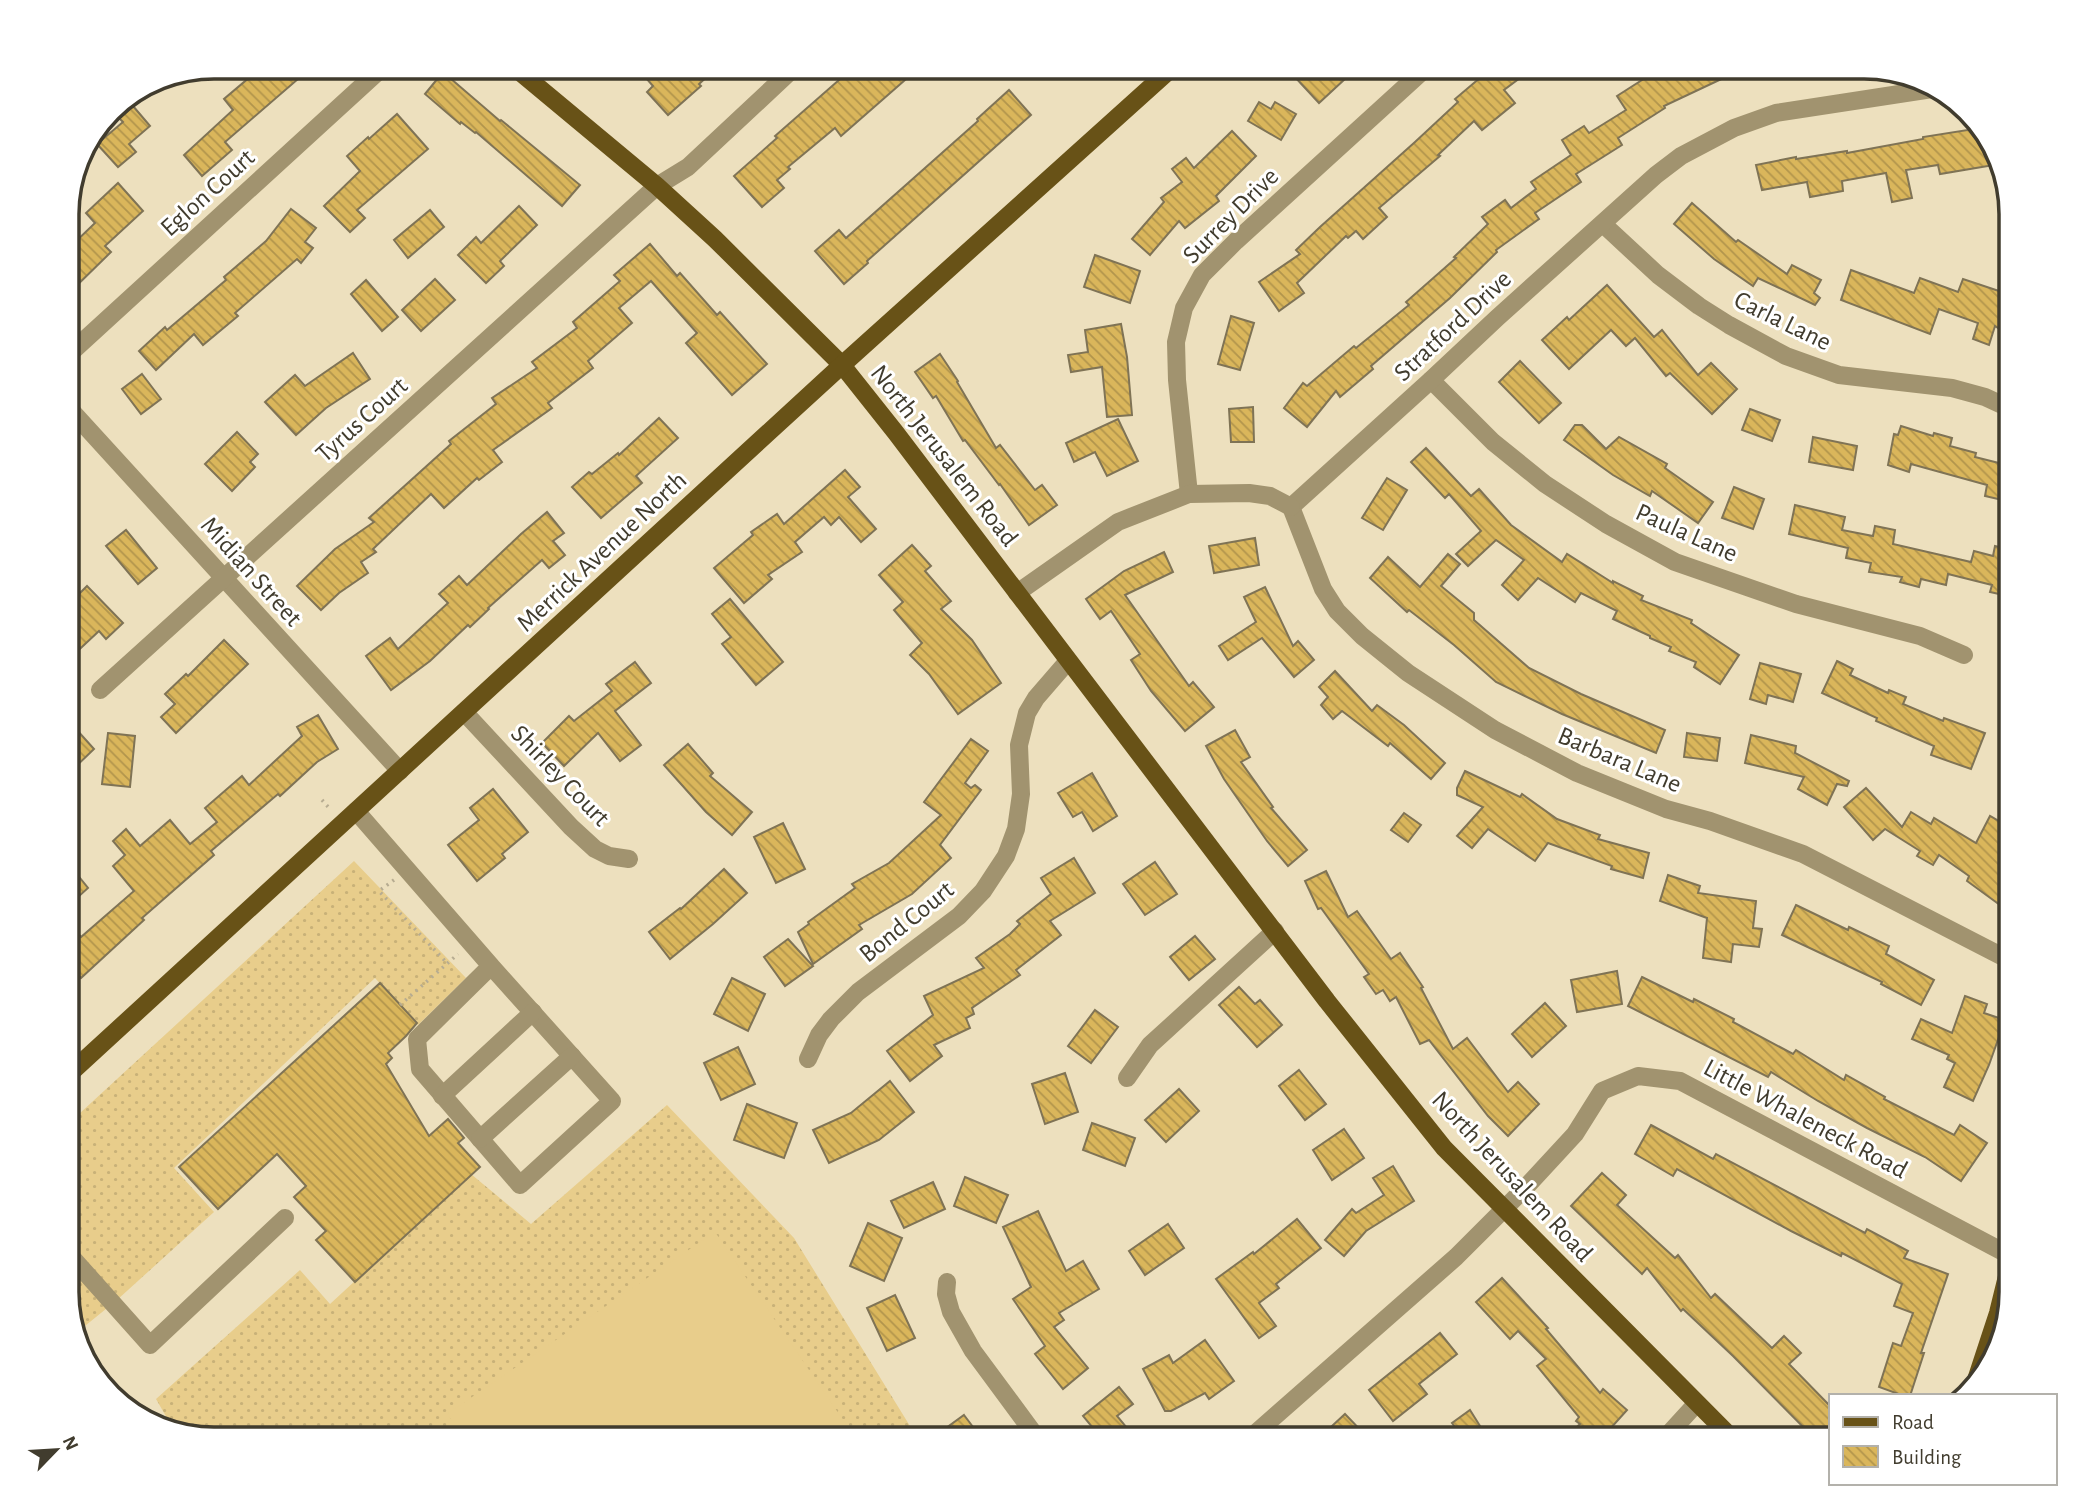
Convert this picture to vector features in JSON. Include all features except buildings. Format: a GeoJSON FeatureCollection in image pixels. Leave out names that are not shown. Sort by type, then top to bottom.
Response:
{"type":"FeatureCollection","features":[{"type":"Feature","properties":{"kind":"main road","name":"North Jerusalem Road"},"geometry":{"type":"LineString","coordinates":[[529,79],[657,186],[771,293],[842,365],[1327,1001],[1444,1148],[1720,1427]]}},
{"type":"Feature","properties":{"kind":"main road","name":"Merrick Avenue North"},"geometry":{"type":"LineString","coordinates":[[79,1065],[1158,79]]}},
{"type":"Feature","properties":{"kind":"main road"},"geometry":{"type":"LineString","coordinates":[[1986,1351],[1997,1315]]}},
{"type":"Feature","properties":{"kind":"street","name":"Eglon Court"},"geometry":{"type":"LineString","coordinates":[[79,345],[369,79]]}},
{"type":"Feature","properties":{"kind":"street","name":"Tyrus Court"},"geometry":{"type":"LineString","coordinates":[[100,690],[657,186],[688,167],[781,79]]}},
{"type":"Feature","properties":{"kind":"street","name":"Surrey Drive"},"geometry":{"type":"LineString","coordinates":[[1189,494],[1177,380],[1176,342],[1184,308],[1202,275],[1236,240],[1413,79]]}},
{"type":"Feature","properties":{"kind":"street","name":"Stratford Drive"},"geometry":{"type":"LineString","coordinates":[[1292,507],[1497,318],[1656,175],[1681,156],[1734,128],[1776,113],[1906,87]]}},
{"type":"Feature","properties":{"kind":"street","name":"Carla Lane"},"geometry":{"type":"LineString","coordinates":[[1603,224],[1658,275],[1699,306],[1786,356],[1839,375],[1952,388],[1999,403]]}},
{"type":"Feature","properties":{"kind":"street","name":"Paula Lane"},"geometry":{"type":"LineString","coordinates":[[1431,380],[1493,442],[1545,484],[1606,524],[1675,562],[1796,604],[1920,636],[1964,655]]}},
{"type":"Feature","properties":{"kind":"street","name":"Midian Street"},"geometry":{"type":"LineString","coordinates":[[79,419],[400,771]]}},
{"type":"Feature","properties":{"kind":"street"},"geometry":{"type":"LineString","coordinates":[[1017,593],[1118,522],[1189,494],[1249,493],[1270,496],[1292,507]]}},
{"type":"Feature","properties":{"kind":"street","name":"Barbara Lane"},"geometry":{"type":"LineString","coordinates":[[1292,507],[1323,589],[1337,611],[1362,636],[1408,673],[1495,730],[1577,774],[1666,809],[1710,821],[1803,854],[1999,955]]}},
{"type":"Feature","properties":{"kind":"street","name":"Bond Court"},"geometry":{"type":"LineString","coordinates":[[808,1059],[819,1035],[858,992],[959,916],[991,880],[1006,856],[1016,829],[1021,793],[1019,745],[1027,713],[1036,698],[1068,661]]}},
{"type":"Feature","properties":{"kind":"street","name":"Shirley Court"},"geometry":{"type":"LineString","coordinates":[[464,712],[571,827],[595,849],[609,856],[629,859]]}},
{"type":"Feature","properties":{"kind":"street"},"geometry":{"type":"LineString","coordinates":[[349,817],[491,966],[612,1101],[520,1185],[420,1069],[416,1039],[491,966]]}},
{"type":"Feature","properties":{"kind":"street"},"geometry":{"type":"LineString","coordinates":[[1127,1078],[1150,1045],[1275,931]]}},
{"type":"Feature","properties":{"kind":"street"},"geometry":{"type":"LineString","coordinates":[[442,1096],[533,1012]]}},
{"type":"Feature","properties":{"kind":"street"},"geometry":{"type":"LineString","coordinates":[[480,1139],[572,1056]]}},
{"type":"Feature","properties":{"kind":"street","name":"Little Whaleneck Road"},"geometry":{"type":"LineString","coordinates":[[1263,1427],[1456,1257],[1575,1134],[1602,1091],[1638,1076],[1680,1081],[1999,1252]]}},
{"type":"Feature","properties":{"kind":"street"},"geometry":{"type":"LineString","coordinates":[[79,1265],[150,1345],[285,1218]]}},
{"type":"Feature","properties":{"kind":"street"},"geometry":{"type":"LineString","coordinates":[[947,1282],[946,1294],[951,1312],[973,1351],[1029,1427]]}},
{"type":"Feature","properties":{"kind":"street"},"geometry":{"type":"LineString","coordinates":[[1676,1427],[1696,1404]]}},
{"type":"Feature","properties":{"kind":"path"},"geometry":{"type":"LineString","coordinates":[[322,800],[349,817]]}},
{"type":"Feature","properties":{"kind":"path"},"geometry":{"type":"LineString","coordinates":[[396,878],[379,891],[447,963]]}},
{"type":"Feature","properties":{"kind":"path"},"geometry":{"type":"LineString","coordinates":[[400,1005],[463,950]]}},
{"type":"Feature","properties":{"kind":"shaded area"},"geometry":{"type":"Polygon","coordinates":[[[354,861],[466,978],[418,1025],[375,978],[174,1168],[214,1212],[83,1327],[79,1301],[79,1114],[354,861]]]}},
{"type":"Feature","properties":{"kind":"shaded area"},"geometry":{"type":"Polygon","coordinates":[[[667,1105],[794,1238],[911,1427],[214,1427],[168,1419],[156,1399],[300,1270],[330,1304],[471,1174],[531,1224],[667,1105]]]}},
{"type":"Feature","properties":{"kind":"shaded area"},"geometry":{"type":"Polygon","coordinates":[[[715,1232],[848,1427],[456,1427],[447,1414],[715,1232]]]}}]}
